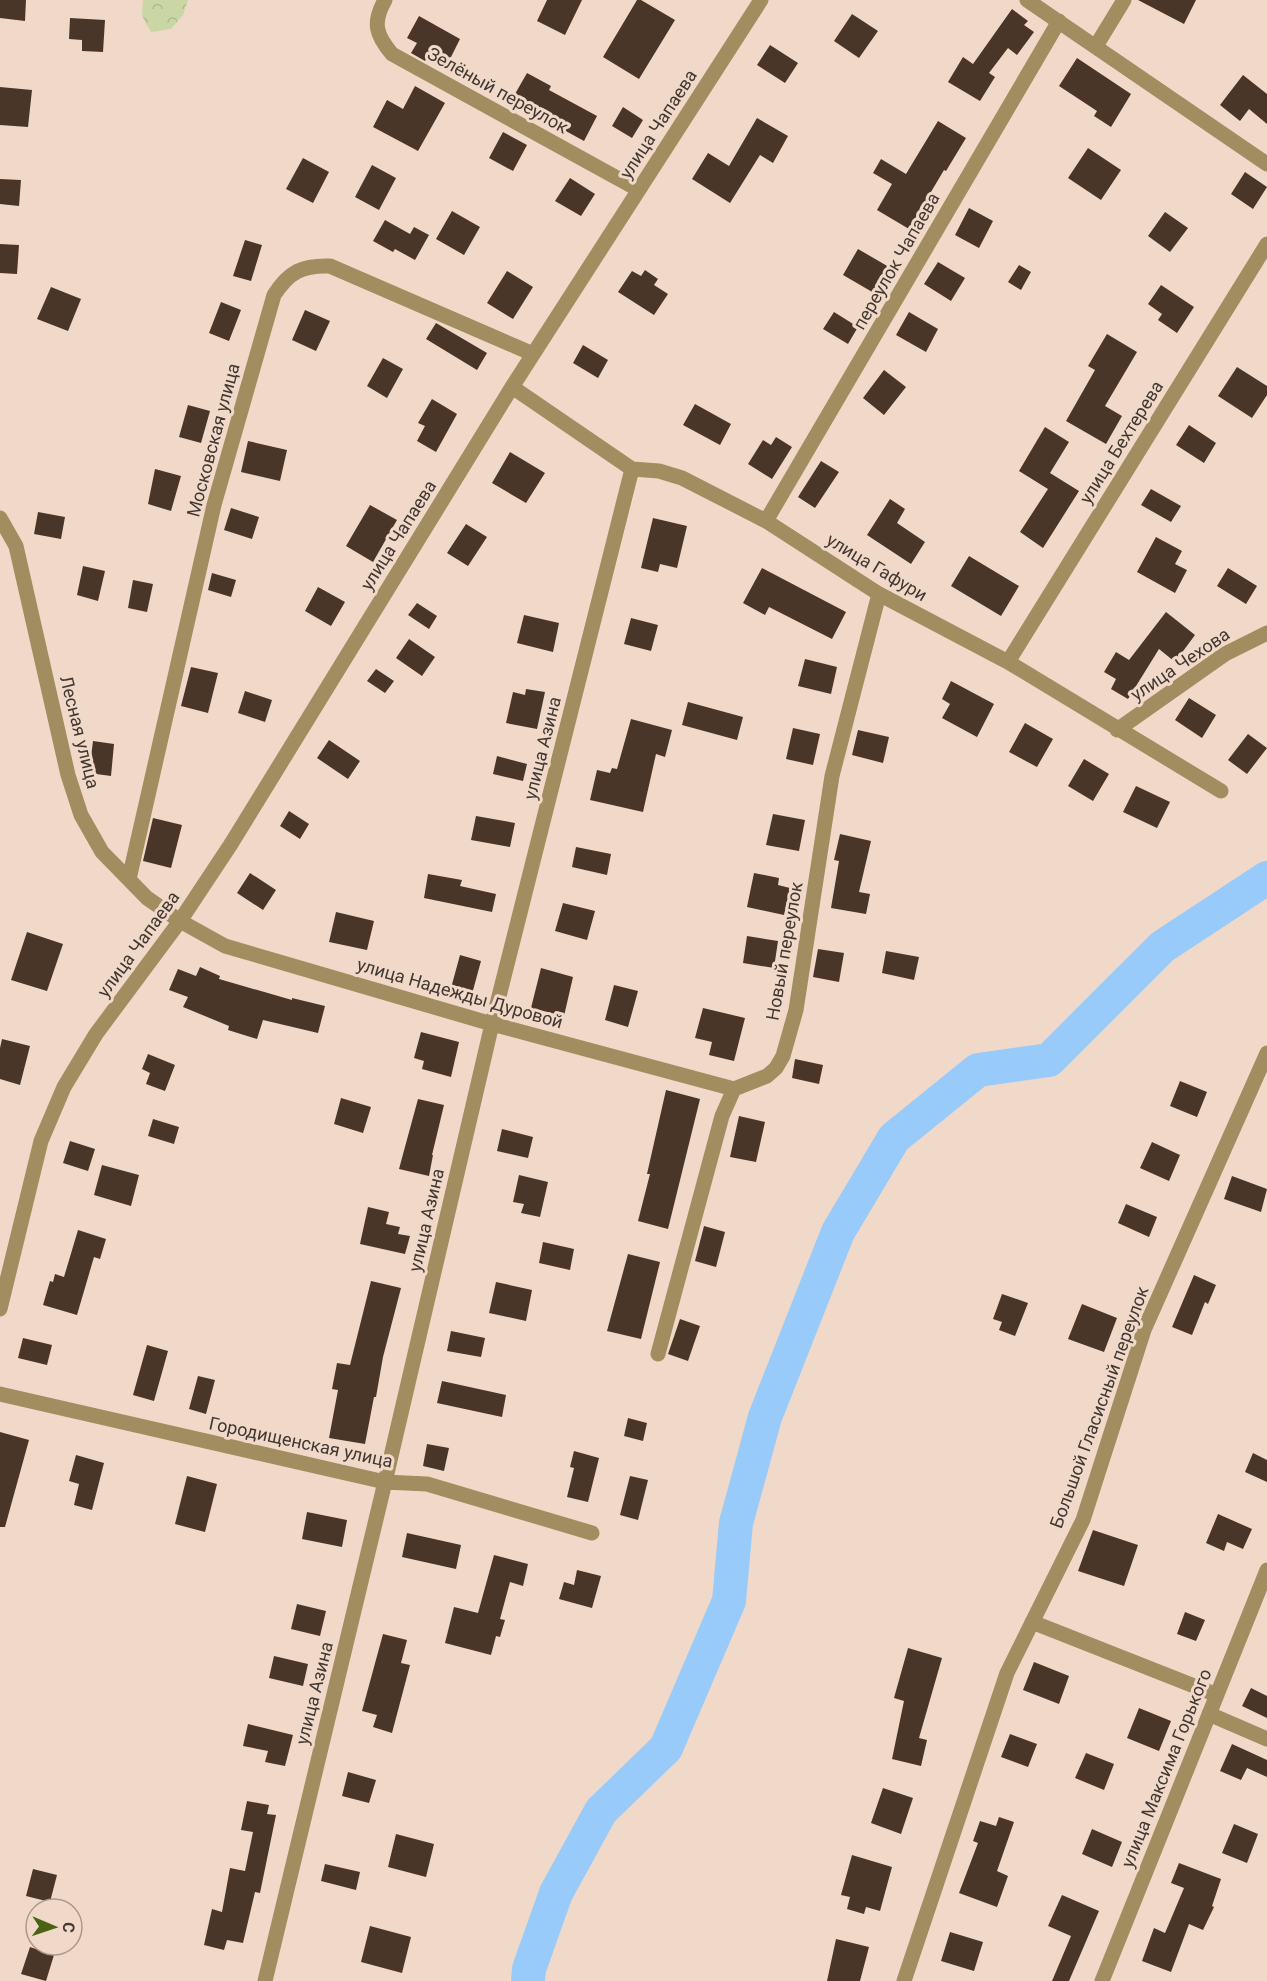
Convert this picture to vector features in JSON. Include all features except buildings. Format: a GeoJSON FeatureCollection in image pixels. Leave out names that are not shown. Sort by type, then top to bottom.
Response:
{"type":"FeatureCollection","features":[{"type":"Feature","properties":{"kind":"street","name":"Зелёный переулок"},"geometry":{"type":"LineString","coordinates":[[385,0],[377,19],[377,32],[392,54],[639,190]]}},
{"type":"Feature","properties":{"kind":"street","name":"улица Чапаева"},"geometry":{"type":"LineString","coordinates":[[0,1309],[41,1141],[64,1087],[96,1034],[180,921],[231,844],[512,387],[761,0]]}},
{"type":"Feature","properties":{"kind":"street"},"geometry":{"type":"LineString","coordinates":[[1027,0],[1267,164]]}},
{"type":"Feature","properties":{"kind":"street"},"geometry":{"type":"LineString","coordinates":[[1096,46],[1124,0]]}},
{"type":"Feature","properties":{"kind":"street","name":"переулок Чапаева"},"geometry":{"type":"LineString","coordinates":[[766,521],[1059,21]]}},
{"type":"Feature","properties":{"kind":"street","name":"улица Бехтерева"},"geometry":{"type":"LineString","coordinates":[[1008,662],[1267,244]]}},
{"type":"Feature","properties":{"kind":"street","name":"Московская улица"},"geometry":{"type":"LineString","coordinates":[[129,879],[214,505],[274,295],[282,283],[290,275],[303,268],[330,266],[533,354]]}},
{"type":"Feature","properties":{"kind":"street","name":"улица Гафури"},"geometry":{"type":"LineString","coordinates":[[512,387],[632,469],[659,471],[682,478],[766,521],[879,594],[1008,662],[1221,791]]}},
{"type":"Feature","properties":{"kind":"street","name":"улица Азина"},"geometry":{"type":"LineString","coordinates":[[265,1981],[492,1024],[632,469]]}},
{"type":"Feature","properties":{"kind":"street","name":"Лесная улица"},"geometry":{"type":"LineString","coordinates":[[0,518],[16,546],[68,775],[81,815],[102,852],[147,898],[180,921]]}},
{"type":"Feature","properties":{"kind":"street","name":"Новый переулок"},"geometry":{"type":"LineString","coordinates":[[734,1089],[767,1076],[776,1068],[783,1056],[794,1019],[832,776],[879,594]]}},
{"type":"Feature","properties":{"kind":"street","name":"улица Чехова"},"geometry":{"type":"LineString","coordinates":[[1117,730],[1225,654],[1267,633]]}},
{"type":"Feature","properties":{"kind":"street","name":"улица Надежды Дуровой"},"geometry":{"type":"LineString","coordinates":[[180,921],[225,945],[492,1024],[734,1089]]}},
{"type":"Feature","properties":{"kind":"street","name":"Большой Гласисный переулок"},"geometry":{"type":"LineString","coordinates":[[904,1981],[1007,1673],[1083,1520],[1144,1330],[1267,1053]]}},
{"type":"Feature","properties":{"kind":"street"},"geometry":{"type":"LineString","coordinates":[[658,1354],[722,1116],[734,1089]]}},
{"type":"Feature","properties":{"kind":"street","name":"Городищенская улица"},"geometry":{"type":"LineString","coordinates":[[0,1394],[385,1482],[427,1484],[592,1533]]}},
{"type":"Feature","properties":{"kind":"street","name":"улица Максима Горького"},"geometry":{"type":"LineString","coordinates":[[1102,1981],[1267,1570]]}},
{"type":"Feature","properties":{"kind":"street"},"geometry":{"type":"LineString","coordinates":[[1032,1622],[1217,1695]]}},
{"type":"Feature","properties":{"kind":"street"},"geometry":{"type":"LineString","coordinates":[[1209,1714],[1267,1739]]}},
{"type":"Feature","properties":{"kind":"green space"},"geometry":{"type":"Polygon","coordinates":[[[143,0],[188,0],[183,15],[171,29],[151,32],[142,16],[143,0]]]}},
{"type":"Feature","properties":{"kind":"waterway"},"geometry":{"type":"LineString","coordinates":[[528,1981],[529,1969],[556,1893],[601,1811],[666,1748],[729,1601],[736,1523],[765,1417],[838,1232],[894,1138],[978,1070],[1049,1060],[1162,947],[1267,878]]}}]}
